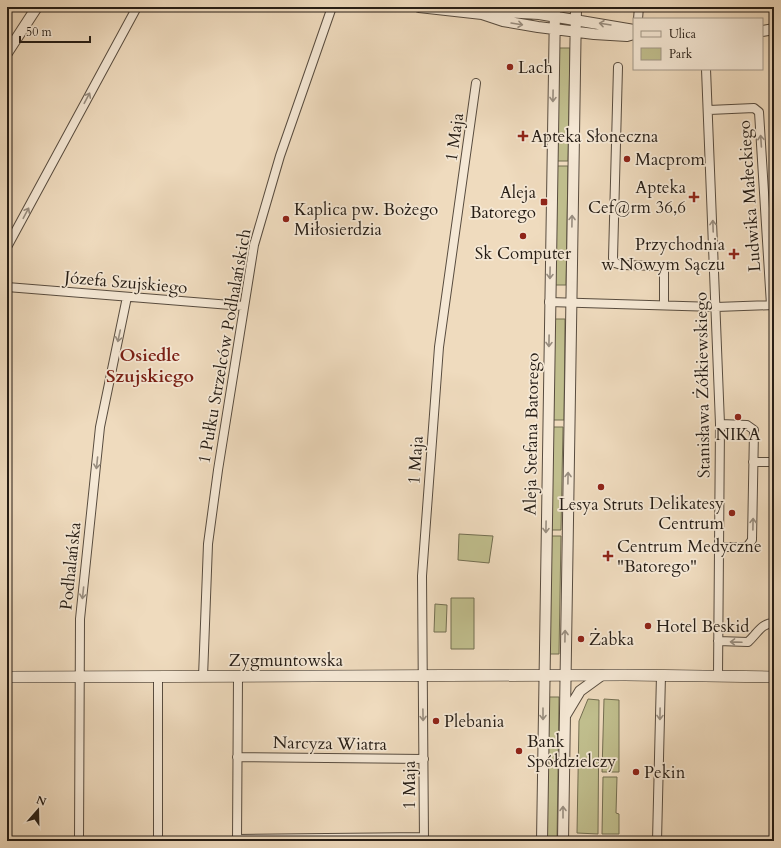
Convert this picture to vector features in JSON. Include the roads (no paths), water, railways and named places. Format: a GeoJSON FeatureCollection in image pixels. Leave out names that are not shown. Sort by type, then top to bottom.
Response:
{"type":"FeatureCollection","features":[{"type":"Feature","properties":{"kind":"main road","name":"Zygmuntowska"},"geometry":{"type":"LineString","coordinates":[[7,677],[543,675],[774,677]]}},
{"type":"Feature","properties":{"kind":"street"},"geometry":{"type":"LineString","coordinates":[[7,53],[37,7]]}},
{"type":"Feature","properties":{"kind":"street"},"geometry":{"type":"LineString","coordinates":[[7,247],[137,7]]}},
{"type":"Feature","properties":{"kind":"street","name":"1 Pułku Strzelców Podhalańskich"},"geometry":{"type":"LineString","coordinates":[[203,677],[208,544],[243,306],[254,245],[280,156],[332,7]]}},
{"type":"Feature","properties":{"kind":"street"},"geometry":{"type":"LineString","coordinates":[[419,7],[482,14],[504,12],[554,12],[576,26],[627,36],[633,34]]}},
{"type":"Feature","properties":{"kind":"street"},"geometry":{"type":"LineString","coordinates":[[563,841],[576,7]]}},
{"type":"Feature","properties":{"kind":"street"},"geometry":{"type":"LineString","coordinates":[[638,18],[639,7]]}},
{"type":"Feature","properties":{"kind":"street","name":"Aleja Stefana Batorego"},"geometry":{"type":"LineString","coordinates":[[542,841],[543,675],[554,12]]}},
{"type":"Feature","properties":{"kind":"street"},"geometry":{"type":"LineString","coordinates":[[482,14],[503,21],[553,28],[576,26],[633,30]]}},
{"type":"Feature","properties":{"kind":"street"},"geometry":{"type":"LineString","coordinates":[[763,31],[774,29]]}},
{"type":"Feature","properties":{"kind":"street"},"geometry":{"type":"LineString","coordinates":[[618,67],[613,258],[615,263],[621,265],[660,266],[664,268],[664,305]]}},
{"type":"Feature","properties":{"kind":"street","name":"Stanisława Żółkiewskiego"},"geometry":{"type":"LineString","coordinates":[[706,70],[709,110],[720,424],[718,676]]}},
{"type":"Feature","properties":{"kind":"street","name":"1 Maja"},"geometry":{"type":"LineString","coordinates":[[424,839],[422,576],[439,347],[476,83]]}},
{"type":"Feature","properties":{"kind":"street","name":"Ludwika Małeckiego"},"geometry":{"type":"LineString","coordinates":[[709,110],[754,108],[759,112],[773,305]]}},
{"type":"Feature","properties":{"kind":"street","name":"Józefa Szujskiego"},"geometry":{"type":"LineString","coordinates":[[7,287],[127,298],[243,306]]}},
{"type":"Feature","properties":{"kind":"street","name":"Podhalańska"},"geometry":{"type":"LineString","coordinates":[[79,841],[80,619],[100,427],[127,298]]}},
{"type":"Feature","properties":{"kind":"street"},"geometry":{"type":"LineString","coordinates":[[549,302],[716,307],[773,305]]}},
{"type":"Feature","properties":{"kind":"street"},"geometry":{"type":"LineString","coordinates":[[718,547],[747,547],[752,540],[754,430],[747,425],[720,424]]}},
{"type":"Feature","properties":{"kind":"street"},"geometry":{"type":"LineString","coordinates":[[753,462],[774,462]]}},
{"type":"Feature","properties":{"kind":"street"},"geometry":{"type":"LineString","coordinates":[[718,641],[748,642],[756,635],[759,628],[769,623],[774,623]]}},
{"type":"Feature","properties":{"kind":"street"},"geometry":{"type":"LineString","coordinates":[[564,720],[572,702],[580,691],[586,685],[602,675]]}},
{"type":"Feature","properties":{"kind":"street"},"geometry":{"type":"LineString","coordinates":[[657,841],[661,675]]}},
{"type":"Feature","properties":{"kind":"street"},"geometry":{"type":"LineString","coordinates":[[158,677],[158,841]]}},
{"type":"Feature","properties":{"kind":"street"},"geometry":{"type":"LineString","coordinates":[[238,677],[237,840],[424,839]]}},
{"type":"Feature","properties":{"kind":"street","name":"Narcyza Wiatra"},"geometry":{"type":"LineString","coordinates":[[237,757],[424,759]]}},
{"type":"Feature","properties":{"kind":"place","name":"Lach"},"geometry":{"type":"Point","coordinates":[510,67]}},
{"type":"Feature","properties":{"kind":"place","name":"Apteka Słoneczna"},"geometry":{"type":"Point","coordinates":[523,136]}},
{"type":"Feature","properties":{"kind":"place","name":"Macprom"},"geometry":{"type":"Point","coordinates":[627,159]}},
{"type":"Feature","properties":{"kind":"place","name":"Apteka Cef@rm 36,6"},"geometry":{"type":"Point","coordinates":[694,197]}},
{"type":"Feature","properties":{"kind":"place","name":"Aleja Batorego"},"geometry":{"type":"Point","coordinates":[544,202]}},
{"type":"Feature","properties":{"kind":"place","name":"Kaplica pw. Bożego Miłosierdzia"},"geometry":{"type":"Point","coordinates":[286,219]}},
{"type":"Feature","properties":{"kind":"place","name":"Sk Computer"},"geometry":{"type":"Point","coordinates":[523,236]}},
{"type":"Feature","properties":{"kind":"place","name":"Przychodnia w Nowym Sączu"},"geometry":{"type":"Point","coordinates":[734,254]}},
{"type":"Feature","properties":{"kind":"place","name":"NIKA"},"geometry":{"type":"Point","coordinates":[738,417]}},
{"type":"Feature","properties":{"kind":"place","name":"Lesya Struts"},"geometry":{"type":"Point","coordinates":[601,487]}},
{"type":"Feature","properties":{"kind":"place","name":"Delikatesy Centrum"},"geometry":{"type":"Point","coordinates":[732,513]}},
{"type":"Feature","properties":{"kind":"place","name":"Centrum Medyczne \"Batorego\""},"geometry":{"type":"Point","coordinates":[608,556]}},
{"type":"Feature","properties":{"kind":"place","name":"Hotel Beskid"},"geometry":{"type":"Point","coordinates":[648,626]}},
{"type":"Feature","properties":{"kind":"place","name":"Żabka"},"geometry":{"type":"Point","coordinates":[581,639]}},
{"type":"Feature","properties":{"kind":"place","name":"Plebania"},"geometry":{"type":"Point","coordinates":[436,721]}},
{"type":"Feature","properties":{"kind":"place","name":"Bank Spółdzielczy"},"geometry":{"type":"Point","coordinates":[519,751]}},
{"type":"Feature","properties":{"kind":"place","name":"Pekin"},"geometry":{"type":"Point","coordinates":[636,772]}},
{"type":"Feature","properties":{"kind":"district","name":"Osiedle Szujskiego"},"geometry":{"type":"Point","coordinates":[150,365]}}]}
